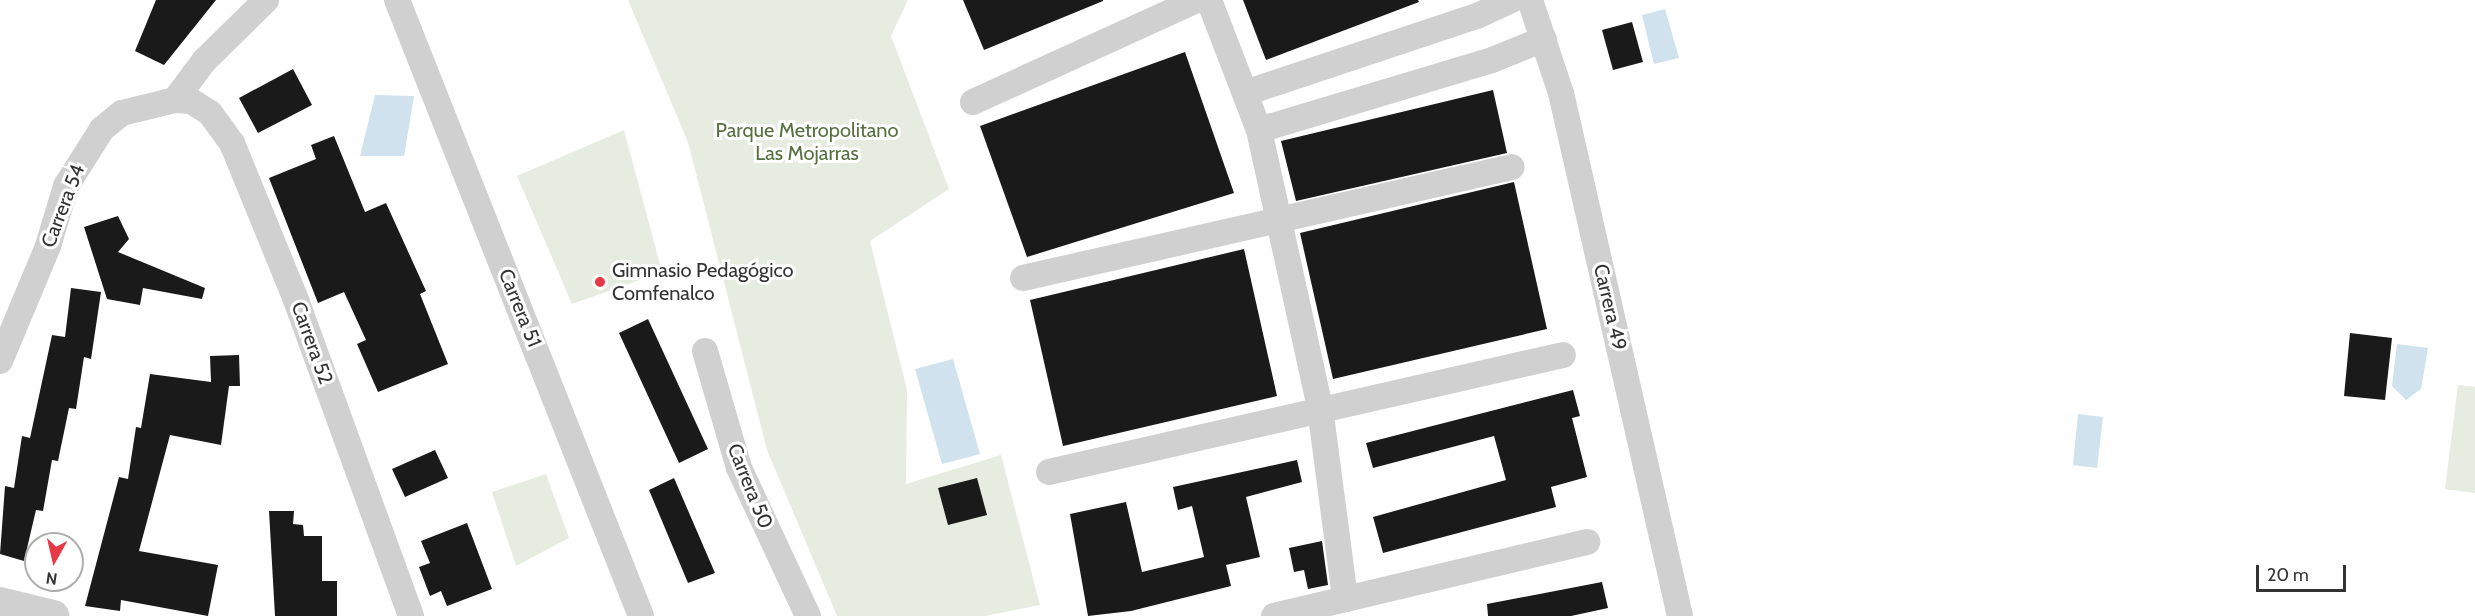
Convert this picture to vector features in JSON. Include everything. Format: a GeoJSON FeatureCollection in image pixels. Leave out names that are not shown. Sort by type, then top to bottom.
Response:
{"type":"FeatureCollection","features":[{"type":"Feature","properties":{"kind":"street"},"geometry":{"type":"LineString","coordinates":[[175,100],[204,61],[266,0]]}},
{"type":"Feature","properties":{"kind":"street","name":"Carrera 51"},"geometry":{"type":"LineString","coordinates":[[397,0],[641,616]]}},
{"type":"Feature","properties":{"kind":"street"},"geometry":{"type":"LineString","coordinates":[[973,102],[1197,0]]}},
{"type":"Feature","properties":{"kind":"street"},"geometry":{"type":"LineString","coordinates":[[1209,0],[1259,130],[1320,408],[1345,599]]}},
{"type":"Feature","properties":{"kind":"street"},"geometry":{"type":"LineString","coordinates":[[1245,93],[1477,16],[1512,0]]}},
{"type":"Feature","properties":{"kind":"street","name":"Carrera 49"},"geometry":{"type":"LineString","coordinates":[[1530,0],[1544,39],[1680,616]]}},
{"type":"Feature","properties":{"kind":"street"},"geometry":{"type":"LineString","coordinates":[[1259,130],[1491,60],[1544,39]]}},
{"type":"Feature","properties":{"kind":"street","name":"Carrera 54"},"geometry":{"type":"LineString","coordinates":[[0,361],[48,246],[66,186],[85,150],[122,113],[175,100]]}},
{"type":"Feature","properties":{"kind":"street","name":"Carrera 52"},"geometry":{"type":"LineString","coordinates":[[175,100],[191,101],[210,112],[232,142],[296,300],[411,616]]}},
{"type":"Feature","properties":{"kind":"street"},"geometry":{"type":"LineString","coordinates":[[1023,278],[1278,222],[1512,167]]}},
{"type":"Feature","properties":{"kind":"street","name":"Carrera 50"},"geometry":{"type":"LineString","coordinates":[[705,351],[739,468],[808,616]]}},
{"type":"Feature","properties":{"kind":"street"},"geometry":{"type":"LineString","coordinates":[[1049,472],[1320,408],[1563,356]]}},
{"type":"Feature","properties":{"kind":"street"},"geometry":{"type":"LineString","coordinates":[[1274,616],[1587,542]]}},
{"type":"Feature","properties":{"kind":"street"},"geometry":{"type":"LineString","coordinates":[[0,603],[53,616]]}},
{"type":"Feature","properties":{"kind":"green space","name":"Parque Metropolitano Las Mojarras"},"geometry":{"type":"Polygon","coordinates":[[[628,0],[908,0],[891,36],[949,189],[870,241],[907,390],[906,484],[1001,455],[1040,605],[985,616],[837,616],[767,450],[688,142],[628,0]]]}},
{"type":"Feature","properties":{"kind":"green space"},"geometry":{"type":"Polygon","coordinates":[[[624,130],[662,272],[572,304],[517,176],[624,130]]]}},
{"type":"Feature","properties":{"kind":"green space"},"geometry":{"type":"Polygon","coordinates":[[[2458,385],[2475,387],[2475,493],[2445,489],[2458,385]]]}},
{"type":"Feature","properties":{"kind":"green space"},"geometry":{"type":"Polygon","coordinates":[[[546,474],[569,538],[516,566],[492,492],[546,474]]]}},
{"type":"Feature","properties":{"kind":"water"},"geometry":{"type":"Polygon","coordinates":[[[1665,9],[1679,58],[1654,64],[1642,15],[1665,9]]]}},
{"type":"Feature","properties":{"kind":"water"},"geometry":{"type":"Polygon","coordinates":[[[375,95],[414,96],[404,156],[360,156],[375,95]]]}},
{"type":"Feature","properties":{"kind":"water"},"geometry":{"type":"Polygon","coordinates":[[[2397,344],[2428,348],[2421,389],[2406,400],[2392,386],[2397,344]]]}},
{"type":"Feature","properties":{"kind":"water"},"geometry":{"type":"Polygon","coordinates":[[[953,359],[980,454],[942,464],[915,369],[953,359]]]}},
{"type":"Feature","properties":{"kind":"water"},"geometry":{"type":"Polygon","coordinates":[[[2078,414],[2103,417],[2097,468],[2073,465],[2078,414]]]}},
{"type":"Feature","properties":{"kind":"building"},"geometry":{"type":"Polygon","coordinates":[[[156,0],[216,0],[164,65],[135,51],[156,0]]]}},
{"type":"Feature","properties":{"kind":"building"},"geometry":{"type":"Polygon","coordinates":[[[963,0],[1103,0],[1103,1],[984,50],[963,0]]]}},
{"type":"Feature","properties":{"kind":"building"},"geometry":{"type":"Polygon","coordinates":[[[1243,0],[1418,0],[1419,2],[1266,60],[1243,0]]]}},
{"type":"Feature","properties":{"kind":"building"},"geometry":{"type":"Polygon","coordinates":[[[1632,22],[1643,62],[1613,70],[1602,30],[1632,22]]]}},
{"type":"Feature","properties":{"kind":"building"},"geometry":{"type":"Polygon","coordinates":[[[1185,52],[1234,193],[1027,257],[980,126],[1185,52]]]}},
{"type":"Feature","properties":{"kind":"building"},"geometry":{"type":"Polygon","coordinates":[[[293,69],[312,105],[258,133],[239,98],[293,69]]]}},
{"type":"Feature","properties":{"kind":"building"},"geometry":{"type":"Polygon","coordinates":[[[1493,90],[1507,153],[1296,201],[1281,141],[1493,90]]]}},
{"type":"Feature","properties":{"kind":"building"},"geometry":{"type":"Polygon","coordinates":[[[334,136],[365,212],[386,203],[426,291],[420,294],[448,364],[378,392],[357,344],[366,340],[344,292],[318,303],[269,178],[316,159],[311,145],[334,136]]]}},
{"type":"Feature","properties":{"kind":"building"},"geometry":{"type":"Polygon","coordinates":[[[1514,182],[1547,329],[1333,379],[1300,233],[1514,182]]]}},
{"type":"Feature","properties":{"kind":"building"},"geometry":{"type":"Polygon","coordinates":[[[118,216],[129,239],[118,252],[205,288],[202,299],[143,288],[140,305],[107,299],[84,227],[118,216]]]}},
{"type":"Feature","properties":{"kind":"building"},"geometry":{"type":"Polygon","coordinates":[[[1244,249],[1277,396],[1063,446],[1030,300],[1244,249]]]}},
{"type":"Feature","properties":{"kind":"building"},"geometry":{"type":"Polygon","coordinates":[[[71,288],[101,292],[91,359],[84,357],[76,409],[69,408],[58,461],[52,460],[43,511],[36,510],[31,532],[24,532],[24,561],[0,554],[5,486],[14,488],[22,436],[30,438],[52,335],[65,337],[71,288]]]}},
{"type":"Feature","properties":{"kind":"building"},"geometry":{"type":"Polygon","coordinates":[[[648,319],[708,449],[679,463],[619,333],[648,319]]]}},
{"type":"Feature","properties":{"kind":"building"},"geometry":{"type":"Polygon","coordinates":[[[2350,333],[2392,338],[2385,400],[2344,396],[2350,333]]]}},
{"type":"Feature","properties":{"kind":"building"},"geometry":{"type":"Polygon","coordinates":[[[239,355],[240,386],[229,386],[221,445],[170,435],[139,551],[218,565],[208,616],[121,600],[120,611],[85,606],[119,477],[128,479],[136,427],[141,428],[150,374],[211,382],[210,356],[239,355]]]}},
{"type":"Feature","properties":{"kind":"building"},"geometry":{"type":"Polygon","coordinates":[[[1573,390],[1580,416],[1572,418],[1587,477],[1551,487],[1556,507],[1383,553],[1373,517],[1506,480],[1494,436],[1373,468],[1366,443],[1573,390]]]}},
{"type":"Feature","properties":{"kind":"building"},"geometry":{"type":"Polygon","coordinates":[[[435,450],[448,478],[405,497],[392,469],[435,450]]]}},
{"type":"Feature","properties":{"kind":"building"},"geometry":{"type":"Polygon","coordinates":[[[1297,460],[1302,482],[1246,497],[1260,557],[1226,565],[1231,586],[1131,611],[1088,616],[1070,514],[1126,502],[1142,572],[1204,557],[1192,506],[1178,510],[1173,487],[1297,460]]]}},
{"type":"Feature","properties":{"kind":"building"},"geometry":{"type":"Polygon","coordinates":[[[674,478],[715,573],[688,583],[649,490],[674,478]]]}},
{"type":"Feature","properties":{"kind":"building"},"geometry":{"type":"Polygon","coordinates":[[[977,478],[987,515],[948,525],[938,488],[977,478]]]}},
{"type":"Feature","properties":{"kind":"building"},"geometry":{"type":"Polygon","coordinates":[[[269,511],[294,511],[293,524],[303,525],[304,536],[322,536],[322,581],[337,581],[337,616],[275,616],[269,511]]]}},
{"type":"Feature","properties":{"kind":"building"},"geometry":{"type":"Polygon","coordinates":[[[467,523],[492,589],[447,606],[441,591],[430,596],[419,567],[430,563],[421,541],[467,523]]]}},
{"type":"Feature","properties":{"kind":"building"},"geometry":{"type":"Polygon","coordinates":[[[1322,541],[1328,585],[1308,589],[1304,570],[1294,572],[1289,548],[1322,541]]]}},
{"type":"Feature","properties":{"kind":"building"},"geometry":{"type":"Polygon","coordinates":[[[1602,582],[1608,608],[1571,616],[1488,616],[1487,604],[1602,582]]]}},
{"type":"Feature","properties":{"kind":"place","name":"Gimnasio Pedagógico Comfenalco"},"geometry":{"type":"Point","coordinates":[600,282]}}]}
